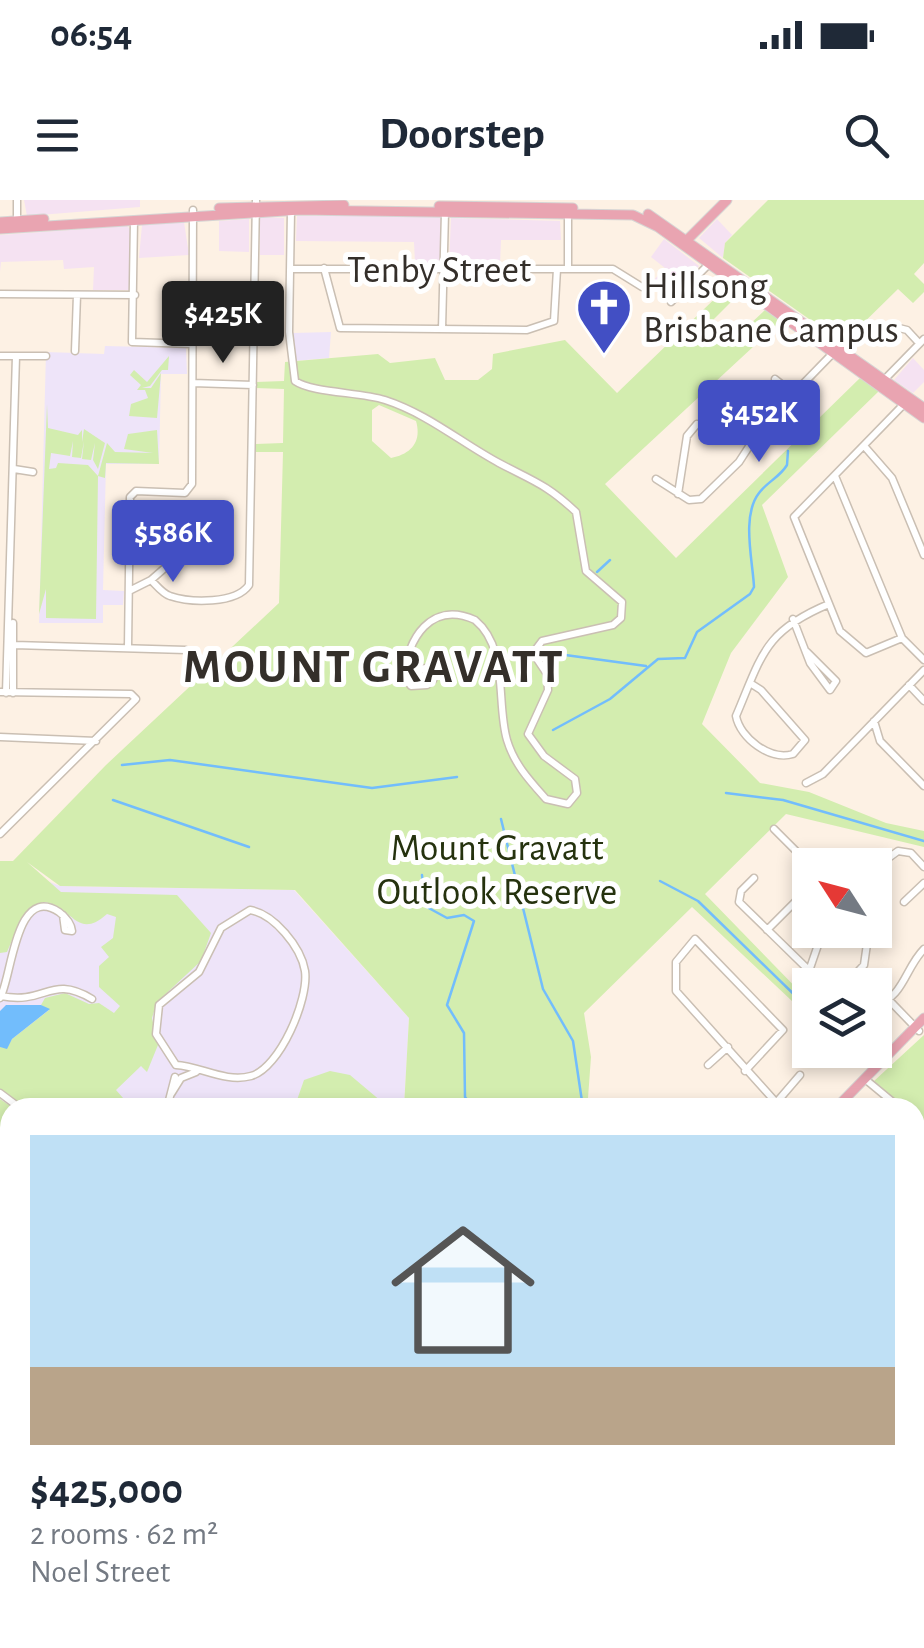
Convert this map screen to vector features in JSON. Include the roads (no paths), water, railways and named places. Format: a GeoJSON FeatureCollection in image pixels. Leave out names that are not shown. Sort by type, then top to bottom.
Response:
{"type":"FeatureCollection","features":[{"type":"Feature","properties":{"kind":"main road"},"geometry":{"type":"LineString","coordinates":[[685,242],[727,200]]}},
{"type":"Feature","properties":{"kind":"main road"},"geometry":{"type":"LineString","coordinates":[[445,208],[462,203],[565,207]]}},
{"type":"Feature","properties":{"kind":"main road"},"geometry":{"type":"LineString","coordinates":[[17,224],[312,205],[445,208],[548,203],[640,217],[712,261],[882,382],[924,418]]}},
{"type":"Feature","properties":{"kind":"main road"},"geometry":{"type":"LineString","coordinates":[[0,226],[194,212]]}},
{"type":"Feature","properties":{"kind":"main road"},"geometry":{"type":"LineString","coordinates":[[906,400],[924,408]]}},
{"type":"Feature","properties":{"kind":"main road"},"geometry":{"type":"LineString","coordinates":[[846,1098],[920,1028],[924,1018]]}},
{"type":"Feature","properties":{"kind":"street"},"geometry":{"type":"LineString","coordinates":[[17,200],[17,224]]}},
{"type":"Feature","properties":{"kind":"street"},"geometry":{"type":"LineString","coordinates":[[151,580],[172,597],[236,597],[249,585],[256,206]]}},
{"type":"Feature","properties":{"kind":"street"},"geometry":{"type":"LineString","coordinates":[[291,207],[293,378],[301,385],[369,396],[427,417],[502,465],[542,482],[576,512],[586,572],[622,602],[621,618],[613,626],[542,641],[533,653],[547,674],[548,690],[528,734],[544,756],[575,778],[576,792],[568,804],[546,799],[512,755],[505,729],[504,688],[480,623],[456,615],[425,624],[410,643],[404,677],[410,686],[428,684],[434,678],[432,670],[424,668],[412,681],[404,677]]}},
{"type":"Feature","properties":{"kind":"street"},"geometry":{"type":"LineString","coordinates":[[565,207],[568,269]]}},
{"type":"Feature","properties":{"kind":"street"},"geometry":{"type":"LineString","coordinates":[[442,329],[445,208]]}},
{"type":"Feature","properties":{"kind":"street"},"geometry":{"type":"LineString","coordinates":[[128,647],[132,493],[190,490],[194,212]]}},
{"type":"Feature","properties":{"kind":"street"},"geometry":{"type":"LineString","coordinates":[[134,218],[132,342],[192,344]]}},
{"type":"Feature","properties":{"kind":"street"},"geometry":{"type":"LineString","coordinates":[[671,302],[712,261]]}},
{"type":"Feature","properties":{"kind":"street"},"geometry":{"type":"LineString","coordinates":[[324,268],[340,328],[527,330],[549,324],[557,314],[557,269]]}},
{"type":"Feature","properties":{"kind":"street","name":"Tenby Street"},"geometry":{"type":"LineString","coordinates":[[290,269],[619,271],[642,287]]}},
{"type":"Feature","properties":{"kind":"street"},"geometry":{"type":"LineString","coordinates":[[0,294],[135,295]]}},
{"type":"Feature","properties":{"kind":"street"},"geometry":{"type":"LineString","coordinates":[[75,350],[77,295]]}},
{"type":"Feature","properties":{"kind":"street"},"geometry":{"type":"LineString","coordinates":[[194,318],[254,320]]}},
{"type":"Feature","properties":{"kind":"street"},"geometry":{"type":"LineString","coordinates":[[882,382],[922,341],[907,330],[891,326]]}},
{"type":"Feature","properties":{"kind":"street"},"geometry":{"type":"LineString","coordinates":[[656,480],[689,500],[701,499],[739,462],[764,424],[837,350]]}},
{"type":"Feature","properties":{"kind":"street"},"geometry":{"type":"LineString","coordinates":[[0,356],[46,356]]}},
{"type":"Feature","properties":{"kind":"street"},"geometry":{"type":"LineString","coordinates":[[0,834],[136,699],[131,694],[6,693],[12,612],[16,356]]}},
{"type":"Feature","properties":{"kind":"street"},"geometry":{"type":"LineString","coordinates":[[775,379],[794,394]]}},
{"type":"Feature","properties":{"kind":"street"},"geometry":{"type":"LineString","coordinates":[[192,382],[253,385]]}},
{"type":"Feature","properties":{"kind":"street"},"geometry":{"type":"LineString","coordinates":[[902,638],[859,652],[840,631],[794,517],[906,400]]}},
{"type":"Feature","properties":{"kind":"street"},"geometry":{"type":"LineString","coordinates":[[678,494],[687,436],[697,424]]}},
{"type":"Feature","properties":{"kind":"street"},"geometry":{"type":"LineString","coordinates":[[865,446],[892,478],[924,556]]}},
{"type":"Feature","properties":{"kind":"street"},"geometry":{"type":"LineString","coordinates":[[0,471],[33,472]]}},
{"type":"Feature","properties":{"kind":"street"},"geometry":{"type":"LineString","coordinates":[[834,476],[902,638],[924,660]]}},
{"type":"Feature","properties":{"kind":"street"},"geometry":{"type":"LineString","coordinates":[[129,590],[151,580],[198,539]]}},
{"type":"Feature","properties":{"kind":"street"},"geometry":{"type":"LineString","coordinates":[[0,595],[12,595]]}},
{"type":"Feature","properties":{"kind":"street"},"geometry":{"type":"LineString","coordinates":[[750,684],[798,728],[805,740],[793,754],[773,756],[737,724],[750,684],[760,656],[793,619],[829,604]]}},
{"type":"Feature","properties":{"kind":"street"},"geometry":{"type":"LineString","coordinates":[[793,619],[807,652],[823,686],[830,690],[836,681],[807,652]]}},
{"type":"Feature","properties":{"kind":"street"},"geometry":{"type":"LineString","coordinates":[[7,645],[186,650]]}},
{"type":"Feature","properties":{"kind":"street"},"geometry":{"type":"LineString","coordinates":[[806,784],[823,774],[924,670]]}},
{"type":"Feature","properties":{"kind":"street"},"geometry":{"type":"LineString","coordinates":[[418,676],[428,684]]}},
{"type":"Feature","properties":{"kind":"street"},"geometry":{"type":"LineString","coordinates":[[909,685],[924,701]]}},
{"type":"Feature","properties":{"kind":"street"},"geometry":{"type":"LineString","coordinates":[[874,720],[880,741],[924,786]]}},
{"type":"Feature","properties":{"kind":"street"},"geometry":{"type":"LineString","coordinates":[[0,737],[96,742]]}},
{"type":"Feature","properties":{"kind":"street"},"geometry":{"type":"LineString","coordinates":[[774,829],[793,848]]}},
{"type":"Feature","properties":{"kind":"street"},"geometry":{"type":"LineString","coordinates":[[892,855],[898,851],[911,853],[924,867]]}},
{"type":"Feature","properties":{"kind":"street"},"geometry":{"type":"LineString","coordinates":[[754,878],[741,891],[739,902],[806,968]]}},
{"type":"Feature","properties":{"kind":"street"},"geometry":{"type":"LineString","coordinates":[[904,902],[924,883]]}},
{"type":"Feature","properties":{"kind":"street"},"geometry":{"type":"LineString","coordinates":[[767,930],[792,905]]}},
{"type":"Feature","properties":{"kind":"street"},"geometry":{"type":"LineString","coordinates":[[63,915],[39,908],[24,921],[1,997],[30,1000],[56,986],[68,986],[92,999]]}},
{"type":"Feature","properties":{"kind":"street"},"geometry":{"type":"LineString","coordinates":[[243,912],[266,915],[302,959],[304,990],[289,1032],[269,1068],[256,1075],[241,1078],[180,1072],[156,1034],[159,1005],[199,972],[216,934],[243,912]]}},
{"type":"Feature","properties":{"kind":"street"},"geometry":{"type":"LineString","coordinates":[[744,1071],[783,1030],[695,939],[676,962],[676,990],[728,1047],[744,1071],[771,1098]]}},
{"type":"Feature","properties":{"kind":"street"},"geometry":{"type":"LineString","coordinates":[[892,996],[924,949]]}},
{"type":"Feature","properties":{"kind":"street"},"geometry":{"type":"LineString","coordinates":[[892,1003],[920,1028]]}},
{"type":"Feature","properties":{"kind":"street"},"geometry":{"type":"LineString","coordinates":[[708,1065],[728,1047]]}},
{"type":"Feature","properties":{"kind":"street"},"geometry":{"type":"LineString","coordinates":[[170,1098],[180,1072]]}},
{"type":"Feature","properties":{"kind":"street"},"geometry":{"type":"LineString","coordinates":[[783,1098],[800,1075]]}},
{"type":"Feature","properties":{"kind":"street"},"geometry":{"type":"LineString","coordinates":[[866,1079],[888,1098]]}},
{"type":"Feature","properties":{"kind":"water"},"geometry":{"type":"Polygon","coordinates":[[[6,1005],[41,1005],[50,1009],[12,1039],[7,1049],[0,1047],[0,1011],[6,1005]]]}},
{"type":"Feature","properties":{"kind":"waterway"},"geometry":{"type":"LineString","coordinates":[[553,730],[610,699],[658,659],[685,658],[697,632],[750,594],[754,587],[750,514],[759,493],[787,465],[788,451]]}},
{"type":"Feature","properties":{"kind":"waterway"},"geometry":{"type":"LineString","coordinates":[[597,572],[610,560]]}},
{"type":"Feature","properties":{"kind":"waterway"},"geometry":{"type":"LineString","coordinates":[[558,654],[646,666]]}},
{"type":"Feature","properties":{"kind":"waterway"},"geometry":{"type":"LineString","coordinates":[[122,765],[170,760],[372,788],[457,777]]}},
{"type":"Feature","properties":{"kind":"waterway"},"geometry":{"type":"LineString","coordinates":[[726,793],[783,800],[924,841]]}},
{"type":"Feature","properties":{"kind":"waterway"},"geometry":{"type":"LineString","coordinates":[[113,800],[249,847]]}},
{"type":"Feature","properties":{"kind":"waterway"},"geometry":{"type":"LineString","coordinates":[[501,819],[543,989],[573,1041],[582,1098]]}},
{"type":"Feature","properties":{"kind":"waterway"},"geometry":{"type":"LineString","coordinates":[[422,875],[425,906],[447,918],[464,915],[474,921],[447,1005],[464,1033],[466,1098]]}},
{"type":"Feature","properties":{"kind":"waterway"},"geometry":{"type":"LineString","coordinates":[[660,881],[698,901],[792,992]]}},
{"type":"Feature","properties":{"kind":"place","name":"Hillsong Brisbane Campus"},"geometry":{"type":"Point","coordinates":[604,356]}},
{"type":"Feature","properties":{"kind":"district","name":"MOUNT GRAVATT"},"geometry":{"type":"Point","coordinates":[374,665]}},
{"type":"Feature","properties":{"kind":"park label","name":"Mount Gravatt Outlook Reserve"},"geometry":{"type":"Point","coordinates":[497,869]}}]}
